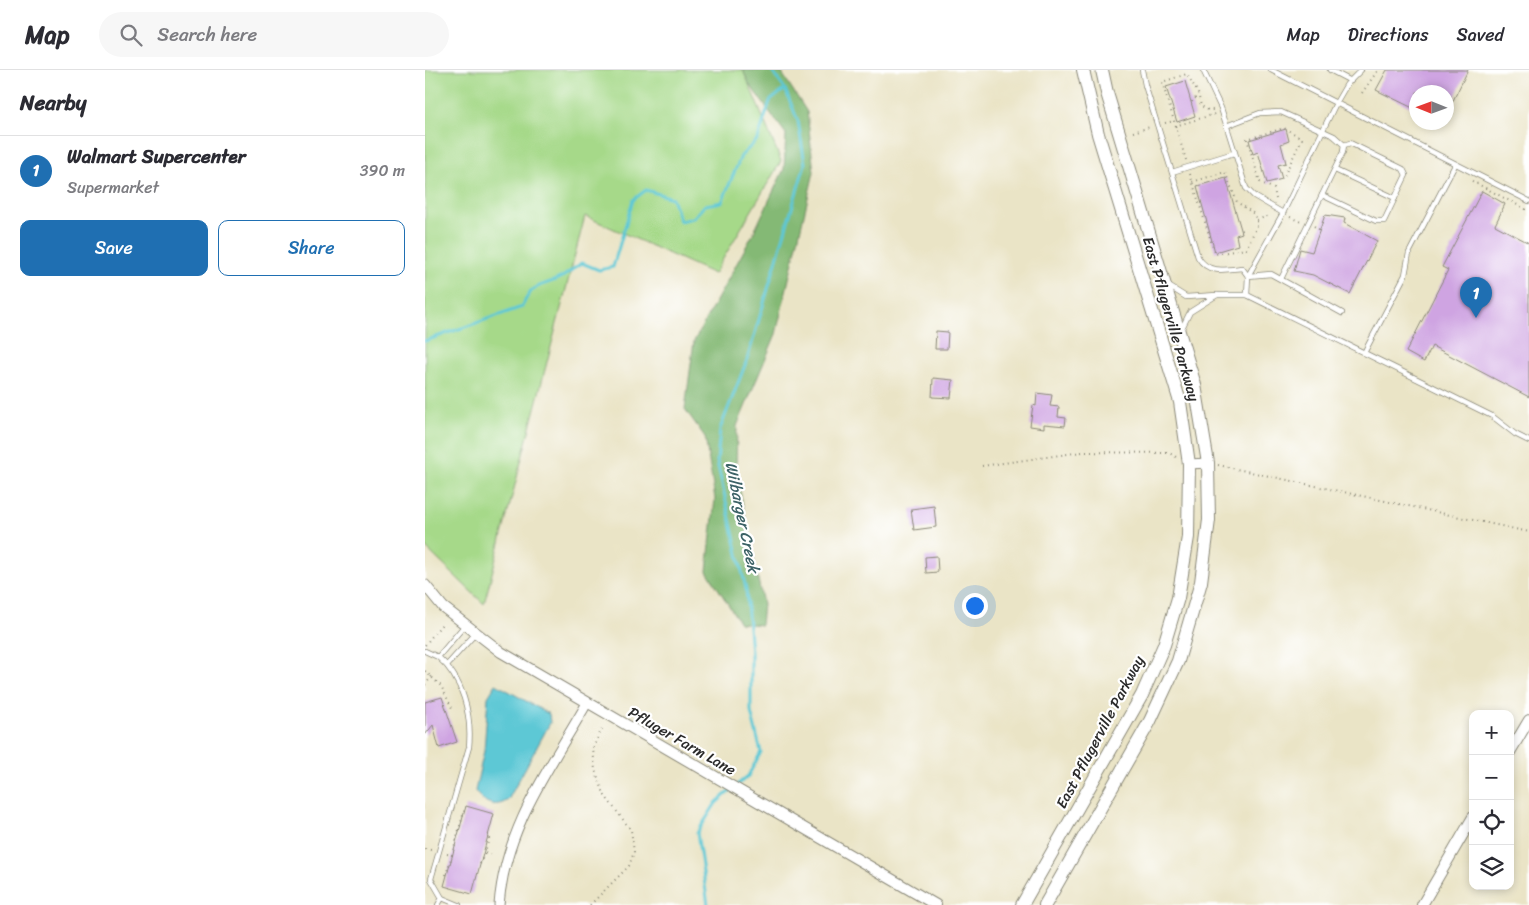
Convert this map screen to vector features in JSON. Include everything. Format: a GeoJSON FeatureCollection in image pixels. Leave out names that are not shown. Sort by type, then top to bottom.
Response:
{"type":"FeatureCollection","features":[{"type":"Feature","properties":{"kind":"main road","name":"East Pflugerville Parkway"},"geometry":{"type":"LineString","coordinates":[[1022,905],[1142,695],[1164,645],[1178,598],[1188,537],[1189,464],[1180,402],[1163,338],[1098,134],[1083,70]]}},
{"type":"Feature","properties":{"kind":"main road","name":"East Pflugerville Parkway"},"geometry":{"type":"LineString","coordinates":[[1045,905],[1150,721],[1178,661],[1201,582],[1209,520],[1208,463],[1195,385],[1107,93],[1103,70]]}},
{"type":"Feature","properties":{"kind":"street"},"geometry":{"type":"LineString","coordinates":[[1189,464],[1208,463]]}},
{"type":"Feature","properties":{"kind":"street","name":"Pfluger Farm Lane"},"geometry":{"type":"LineString","coordinates":[[425,586],[443,607],[501,652],[936,905]]}},
{"type":"Feature","properties":{"kind":"street"},"geometry":{"type":"LineString","coordinates":[[499,905],[505,866],[519,823],[587,703]]}},
{"type":"Feature","properties":{"kind":"street"},"geometry":{"type":"LineString","coordinates":[[1514,745],[1529,720]]}},
{"type":"Feature","properties":{"kind":"street"},"geometry":{"type":"LineString","coordinates":[[1421,905],[1469,824]]}},
{"type":"Feature","properties":{"kind":"lane"},"geometry":{"type":"LineString","coordinates":[[1143,70],[1172,172],[1202,265],[1214,270],[1241,268],[1248,276]]}},
{"type":"Feature","properties":{"kind":"lane"},"geometry":{"type":"LineString","coordinates":[[1203,70],[1221,108],[1246,188],[1254,196],[1285,214]]}},
{"type":"Feature","properties":{"kind":"lane"},"geometry":{"type":"LineString","coordinates":[[1271,70],[1529,201]]}},
{"type":"Feature","properties":{"kind":"lane"},"geometry":{"type":"LineString","coordinates":[[1329,70],[1351,81]]}},
{"type":"Feature","properties":{"kind":"lane"},"geometry":{"type":"LineString","coordinates":[[1247,295],[1248,276],[1285,214],[1336,103],[1361,70]]}},
{"type":"Feature","properties":{"kind":"lane"},"geometry":{"type":"LineString","coordinates":[[1226,126],[1260,113],[1281,112],[1334,136],[1344,145]]}},
{"type":"Feature","properties":{"kind":"lane"},"geometry":{"type":"LineString","coordinates":[[1322,195],[1377,221],[1384,221],[1406,175],[1403,169],[1350,143],[1344,145]]}},
{"type":"Feature","properties":{"kind":"lane"},"geometry":{"type":"LineString","coordinates":[[1281,279],[1335,170],[1344,145]]}},
{"type":"Feature","properties":{"kind":"lane"},"geometry":{"type":"LineString","coordinates":[[1172,172],[1234,153]]}},
{"type":"Feature","properties":{"kind":"lane"},"geometry":{"type":"LineString","coordinates":[[1365,353],[1405,275],[1409,253],[1455,165]]}},
{"type":"Feature","properties":{"kind":"lane"},"geometry":{"type":"LineString","coordinates":[[1335,170],[1395,198]]}},
{"type":"Feature","properties":{"kind":"lane"},"geometry":{"type":"LineString","coordinates":[[1248,276],[1271,274],[1342,313]]}},
{"type":"Feature","properties":{"kind":"lane"},"geometry":{"type":"LineString","coordinates":[[1165,283],[1176,292],[1186,296],[1247,295],[1492,416],[1515,434],[1529,441]]}},
{"type":"Feature","properties":{"kind":"lane"},"geometry":{"type":"LineString","coordinates":[[1180,334],[1183,322],[1189,312],[1217,295]]}},
{"type":"Feature","properties":{"kind":"lane"},"geometry":{"type":"LineString","coordinates":[[438,657],[465,625]]}},
{"type":"Feature","properties":{"kind":"lane"},"geometry":{"type":"LineString","coordinates":[[447,665],[476,633]]}},
{"type":"Feature","properties":{"kind":"lane"},"geometry":{"type":"LineString","coordinates":[[425,651],[438,657],[455,675],[465,701],[471,730],[469,747],[431,879],[442,898],[459,905]]}},
{"type":"Feature","properties":{"kind":"lane"},"geometry":{"type":"LineString","coordinates":[[438,905],[442,898]]}},
{"type":"Feature","properties":{"kind":"path"},"geometry":{"type":"LineString","coordinates":[[1362,93],[1378,70]]}},
{"type":"Feature","properties":{"kind":"path"},"geometry":{"type":"LineString","coordinates":[[1175,126],[1215,114],[1213,108],[1208,110],[1201,106],[1199,97],[1187,74],[1162,82],[1175,126],[1186,160]]}},
{"type":"Feature","properties":{"kind":"path"},"geometry":{"type":"LineString","coordinates":[[1192,102],[1193,99],[1199,97]]}},
{"type":"Feature","properties":{"kind":"path"},"geometry":{"type":"LineString","coordinates":[[1165,123],[1174,121]]}},
{"type":"Feature","properties":{"kind":"path"},"geometry":{"type":"LineString","coordinates":[[1133,132],[1150,127]]}},
{"type":"Feature","properties":{"kind":"path"},"geometry":{"type":"LineString","coordinates":[[1276,199],[1273,189],[1260,182],[1247,139],[1284,128],[1300,137],[1302,139],[1284,176]]}},
{"type":"Feature","properties":{"kind":"path"},"geometry":{"type":"LineString","coordinates":[[1190,174],[1215,254],[1246,249],[1258,224],[1257,220],[1254,214],[1237,202],[1225,172],[1193,182]]}},
{"type":"Feature","properties":{"kind":"path"},"geometry":{"type":"LineString","coordinates":[[1472,181],[1529,211]]}},
{"type":"Feature","properties":{"kind":"path"},"geometry":{"type":"LineString","coordinates":[[1285,214],[1302,223]]}},
{"type":"Feature","properties":{"kind":"path"},"geometry":{"type":"LineString","coordinates":[[1257,220],[1270,215]]}},
{"type":"Feature","properties":{"kind":"path"},"geometry":{"type":"LineString","coordinates":[[1314,226],[1320,230]]}},
{"type":"Feature","properties":{"kind":"path"},"geometry":{"type":"LineString","coordinates":[[982,466],[1082,452],[1169,453],[1189,464]]}},
{"type":"Feature","properties":{"kind":"path"},"geometry":{"type":"LineString","coordinates":[[1208,463],[1529,532]]}},
{"type":"Feature","properties":{"kind":"path"},"geometry":{"type":"LineString","coordinates":[[425,645],[442,624]]}},
{"type":"Feature","properties":{"kind":"path"},"geometry":{"type":"LineString","coordinates":[[425,671],[441,686],[453,708]]}},
{"type":"Feature","properties":{"kind":"path"},"geometry":{"type":"LineString","coordinates":[[425,686],[432,676]]}},
{"type":"Feature","properties":{"kind":"path"},"geometry":{"type":"LineString","coordinates":[[589,905],[629,866],[633,852],[631,830],[605,796],[595,770],[593,748],[602,729]]}},
{"type":"Feature","properties":{"kind":"path"},"geometry":{"type":"LineString","coordinates":[[446,875],[465,808]]}},
{"type":"Feature","properties":{"kind":"path"},"geometry":{"type":"LineString","coordinates":[[480,864],[490,835],[488,835]]}},
{"type":"Feature","properties":{"kind":"path"},"geometry":{"type":"LineString","coordinates":[[425,849],[431,850]]}},
{"type":"Feature","properties":{"kind":"path"},"geometry":{"type":"LineString","coordinates":[[485,852],[493,855]]}},
{"type":"Feature","properties":{"kind":"path"},"geometry":{"type":"LineString","coordinates":[[447,854],[451,855]]}},
{"type":"Feature","properties":{"kind":"green space"},"geometry":{"type":"Polygon","coordinates":[[[425,70],[743,70],[781,161],[714,274],[585,216],[484,604],[425,547],[425,70]]]}},
{"type":"Feature","properties":{"kind":"green space"},"geometry":{"type":"Polygon","coordinates":[[[743,70],[780,70],[807,112],[814,172],[776,334],[737,426],[736,471],[763,604],[761,625],[740,623],[707,571],[715,499],[705,437],[685,409],[694,341],[753,234],[784,169],[786,134],[749,84],[743,70]]]}},
{"type":"Feature","properties":{"kind":"water"},"geometry":{"type":"Polygon","coordinates":[[[496,684],[549,714],[550,723],[508,800],[503,803],[494,804],[482,799],[475,791],[484,751],[488,697],[496,684]]]}},
{"type":"Feature","properties":{"kind":"building"},"geometry":{"type":"Polygon","coordinates":[[[1387,70],[1468,70],[1454,99],[1454,85],[1409,85],[1409,106],[1376,90],[1387,70]]]}},
{"type":"Feature","properties":{"kind":"building"},"geometry":{"type":"Polygon","coordinates":[[[1185,81],[1195,116],[1177,122],[1166,87],[1185,81]]]}},
{"type":"Feature","properties":{"kind":"building"},"geometry":{"type":"Polygon","coordinates":[[[1286,129],[1289,141],[1281,144],[1286,163],[1278,165],[1282,179],[1267,183],[1258,152],[1253,154],[1249,140],[1286,129]]]}},
{"type":"Feature","properties":{"kind":"building"},"geometry":{"type":"Polygon","coordinates":[[[1226,178],[1242,233],[1236,235],[1238,245],[1215,252],[1197,186],[1226,178]]]}},
{"type":"Feature","properties":{"kind":"building"},"geometry":{"type":"Polygon","coordinates":[[[1482,191],[1505,204],[1495,225],[1529,243],[1529,397],[1432,346],[1424,362],[1406,352],[1448,270],[1442,267],[1482,191]]]}},
{"type":"Feature","properties":{"kind":"building"},"geometry":{"type":"Polygon","coordinates":[[[1325,215],[1345,218],[1344,223],[1377,241],[1350,294],[1313,275],[1294,271],[1300,249],[1312,252],[1325,215]]]}},
{"type":"Feature","properties":{"kind":"building"},"geometry":{"type":"Polygon","coordinates":[[[936,331],[948,332],[947,349],[935,349],[936,331]]]}},
{"type":"Feature","properties":{"kind":"building"},"geometry":{"type":"Polygon","coordinates":[[[933,378],[953,380],[951,398],[932,397],[933,378]]]}},
{"type":"Feature","properties":{"kind":"building"},"geometry":{"type":"Polygon","coordinates":[[[1037,393],[1052,395],[1050,406],[1059,407],[1058,417],[1066,418],[1065,426],[1044,424],[1044,428],[1030,426],[1033,405],[1036,406],[1037,393]]]}},
{"type":"Feature","properties":{"kind":"building"},"geometry":{"type":"Polygon","coordinates":[[[934,506],[936,527],[914,530],[911,509],[934,506]]]}},
{"type":"Feature","properties":{"kind":"building"},"geometry":{"type":"Polygon","coordinates":[[[937,556],[938,572],[926,573],[925,557],[937,556]]]}},
{"type":"Feature","properties":{"kind":"building"},"geometry":{"type":"Polygon","coordinates":[[[442,697],[457,742],[439,748],[433,725],[425,735],[425,702],[442,697]]]}},
{"type":"Feature","properties":{"kind":"building"},"geometry":{"type":"Polygon","coordinates":[[[466,806],[494,814],[472,894],[444,886],[466,806]]]}},
{"type":"Feature","properties":{"kind":"waterway","name":"Wilbarger Creek"},"geometry":{"type":"LineString","coordinates":[[737,785],[748,776],[761,752],[751,712],[751,653],[746,589],[717,462],[720,429],[747,360],[805,164],[798,121],[785,89],[771,70]]}},
{"type":"Feature","properties":{"kind":"waterway"},"geometry":{"type":"LineString","coordinates":[[425,341],[522,307],[526,298],[538,286],[562,277],[582,263],[599,270],[613,267],[633,200],[646,190],[672,198],[680,221],[693,218],[705,205],[722,202],[741,156],[758,139],[770,101],[785,89]]}},
{"type":"Feature","properties":{"kind":"waterway","name":"Wilbarger Creek"},"geometry":{"type":"LineString","coordinates":[[708,905],[697,833],[716,803],[732,789]]}},
{"type":"Feature","properties":{"kind":"place","name":"Walmart Supercenter"},"geometry":{"type":"Point","coordinates":[1476,318]}}]}
